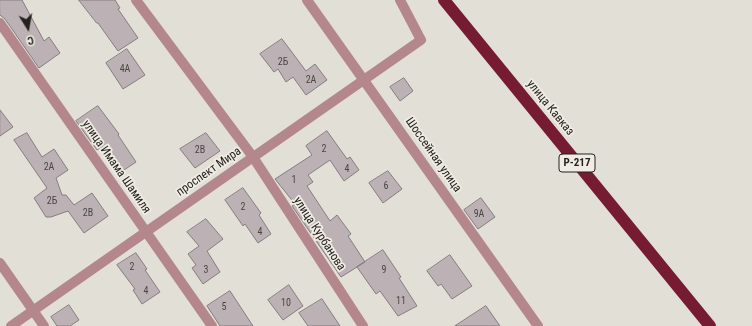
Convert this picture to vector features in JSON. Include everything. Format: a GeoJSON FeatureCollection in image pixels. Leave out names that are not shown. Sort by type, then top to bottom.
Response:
{"type":"FeatureCollection","features":[{"type":"Feature","properties":{"kind":"highway","name":"улица Кавказ"},"geometry":{"type":"LineString","coordinates":[[444,0],[710,326]]}},
{"type":"Feature","properties":{"kind":"street","name":"улица Курбанова"},"geometry":{"type":"LineString","coordinates":[[136,0],[253,157],[363,326]]}},
{"type":"Feature","properties":{"kind":"street","name":"Шоссейная улица"},"geometry":{"type":"LineString","coordinates":[[307,0],[538,326]]}},
{"type":"Feature","properties":{"kind":"street","name":"проспект Мира"},"geometry":{"type":"LineString","coordinates":[[11,326],[421,40],[400,0]]}},
{"type":"Feature","properties":{"kind":"street","name":"улица Имама Шамиля"},"geometry":{"type":"LineString","coordinates":[[0,23],[212,326]]}},
{"type":"Feature","properties":{"kind":"street"},"geometry":{"type":"LineString","coordinates":[[0,263],[44,326]]}},
{"type":"Feature","properties":{"kind":"building"},"geometry":{"type":"Polygon","coordinates":[[[0,0],[22,0],[44,41],[49,37],[60,53],[39,68],[5,19],[0,15],[0,0]]]}},
{"type":"Feature","properties":{"kind":"building"},"geometry":{"type":"Polygon","coordinates":[[[79,0],[115,0],[120,8],[118,9],[138,38],[118,51],[79,0]]]}},
{"type":"Feature","properties":{"kind":"building"},"geometry":{"type":"Polygon","coordinates":[[[282,39],[306,71],[315,64],[327,80],[306,95],[293,77],[286,82],[278,69],[274,72],[260,54],[282,39]]]}},
{"type":"Feature","properties":{"kind":"building"},"geometry":{"type":"Polygon","coordinates":[[[127,49],[145,75],[123,89],[106,63],[127,49]]]}},
{"type":"Feature","properties":{"kind":"building"},"geometry":{"type":"Polygon","coordinates":[[[404,78],[413,91],[400,101],[390,87],[404,78]]]}},
{"type":"Feature","properties":{"kind":"building"},"geometry":{"type":"Polygon","coordinates":[[[98,106],[119,134],[118,135],[136,162],[121,172],[103,146],[97,150],[76,121],[98,106]]]}},
{"type":"Feature","properties":{"kind":"building"},"geometry":{"type":"Polygon","coordinates":[[[0,110],[13,127],[0,136],[0,110]]]}},
{"type":"Feature","properties":{"kind":"building"},"geometry":{"type":"Polygon","coordinates":[[[327,131],[347,159],[350,157],[359,170],[344,181],[330,160],[308,175],[313,182],[307,186],[330,221],[337,215],[351,234],[348,236],[365,262],[341,277],[292,206],[295,204],[275,179],[312,155],[306,146],[327,131]]]}},
{"type":"Feature","properties":{"kind":"building"},"geometry":{"type":"Polygon","coordinates":[[[27,133],[42,157],[54,149],[68,170],[56,178],[62,195],[66,195],[74,205],[92,193],[108,216],[84,233],[68,211],[51,217],[46,217],[34,198],[47,188],[14,140],[27,133]]]}},
{"type":"Feature","properties":{"kind":"building"},"geometry":{"type":"Polygon","coordinates":[[[206,133],[220,151],[195,168],[180,149],[206,133]]]}},
{"type":"Feature","properties":{"kind":"building"},"geometry":{"type":"Polygon","coordinates":[[[388,171],[402,189],[383,203],[369,183],[388,171]]]}},
{"type":"Feature","properties":{"kind":"building"},"geometry":{"type":"Polygon","coordinates":[[[243,188],[261,213],[259,215],[271,234],[258,243],[245,224],[243,226],[225,200],[243,188]]]}},
{"type":"Feature","properties":{"kind":"building"},"geometry":{"type":"Polygon","coordinates":[[[481,198],[495,217],[478,229],[464,210],[481,198]]]}},
{"type":"Feature","properties":{"kind":"building"},"geometry":{"type":"Polygon","coordinates":[[[206,219],[223,239],[207,251],[220,272],[203,284],[192,268],[196,265],[188,254],[199,246],[187,232],[206,219]]]}},
{"type":"Feature","properties":{"kind":"building"},"geometry":{"type":"Polygon","coordinates":[[[383,250],[401,277],[399,278],[417,306],[398,316],[380,291],[376,294],[357,267],[383,250]]]}},
{"type":"Feature","properties":{"kind":"building"},"geometry":{"type":"Polygon","coordinates":[[[136,253],[147,269],[145,270],[160,292],[142,304],[133,290],[135,289],[117,265],[136,253]]]}},
{"type":"Feature","properties":{"kind":"building"},"geometry":{"type":"Polygon","coordinates":[[[450,255],[472,286],[452,299],[441,284],[438,286],[427,271],[450,255]]]}},
{"type":"Feature","properties":{"kind":"building"},"geometry":{"type":"Polygon","coordinates":[[[289,285],[303,306],[283,320],[268,300],[289,285]]]}},
{"type":"Feature","properties":{"kind":"building"},"geometry":{"type":"Polygon","coordinates":[[[230,291],[253,326],[220,326],[207,306],[230,291]]]}},
{"type":"Feature","properties":{"kind":"building"},"geometry":{"type":"Polygon","coordinates":[[[322,299],[340,326],[308,326],[299,313],[322,299]]]}},
{"type":"Feature","properties":{"kind":"building"},"geometry":{"type":"Polygon","coordinates":[[[69,305],[79,320],[70,326],[57,326],[51,317],[69,305]]]}},
{"type":"Feature","properties":{"kind":"building"},"geometry":{"type":"Polygon","coordinates":[[[486,306],[500,326],[455,326],[486,306]]]}}]}
